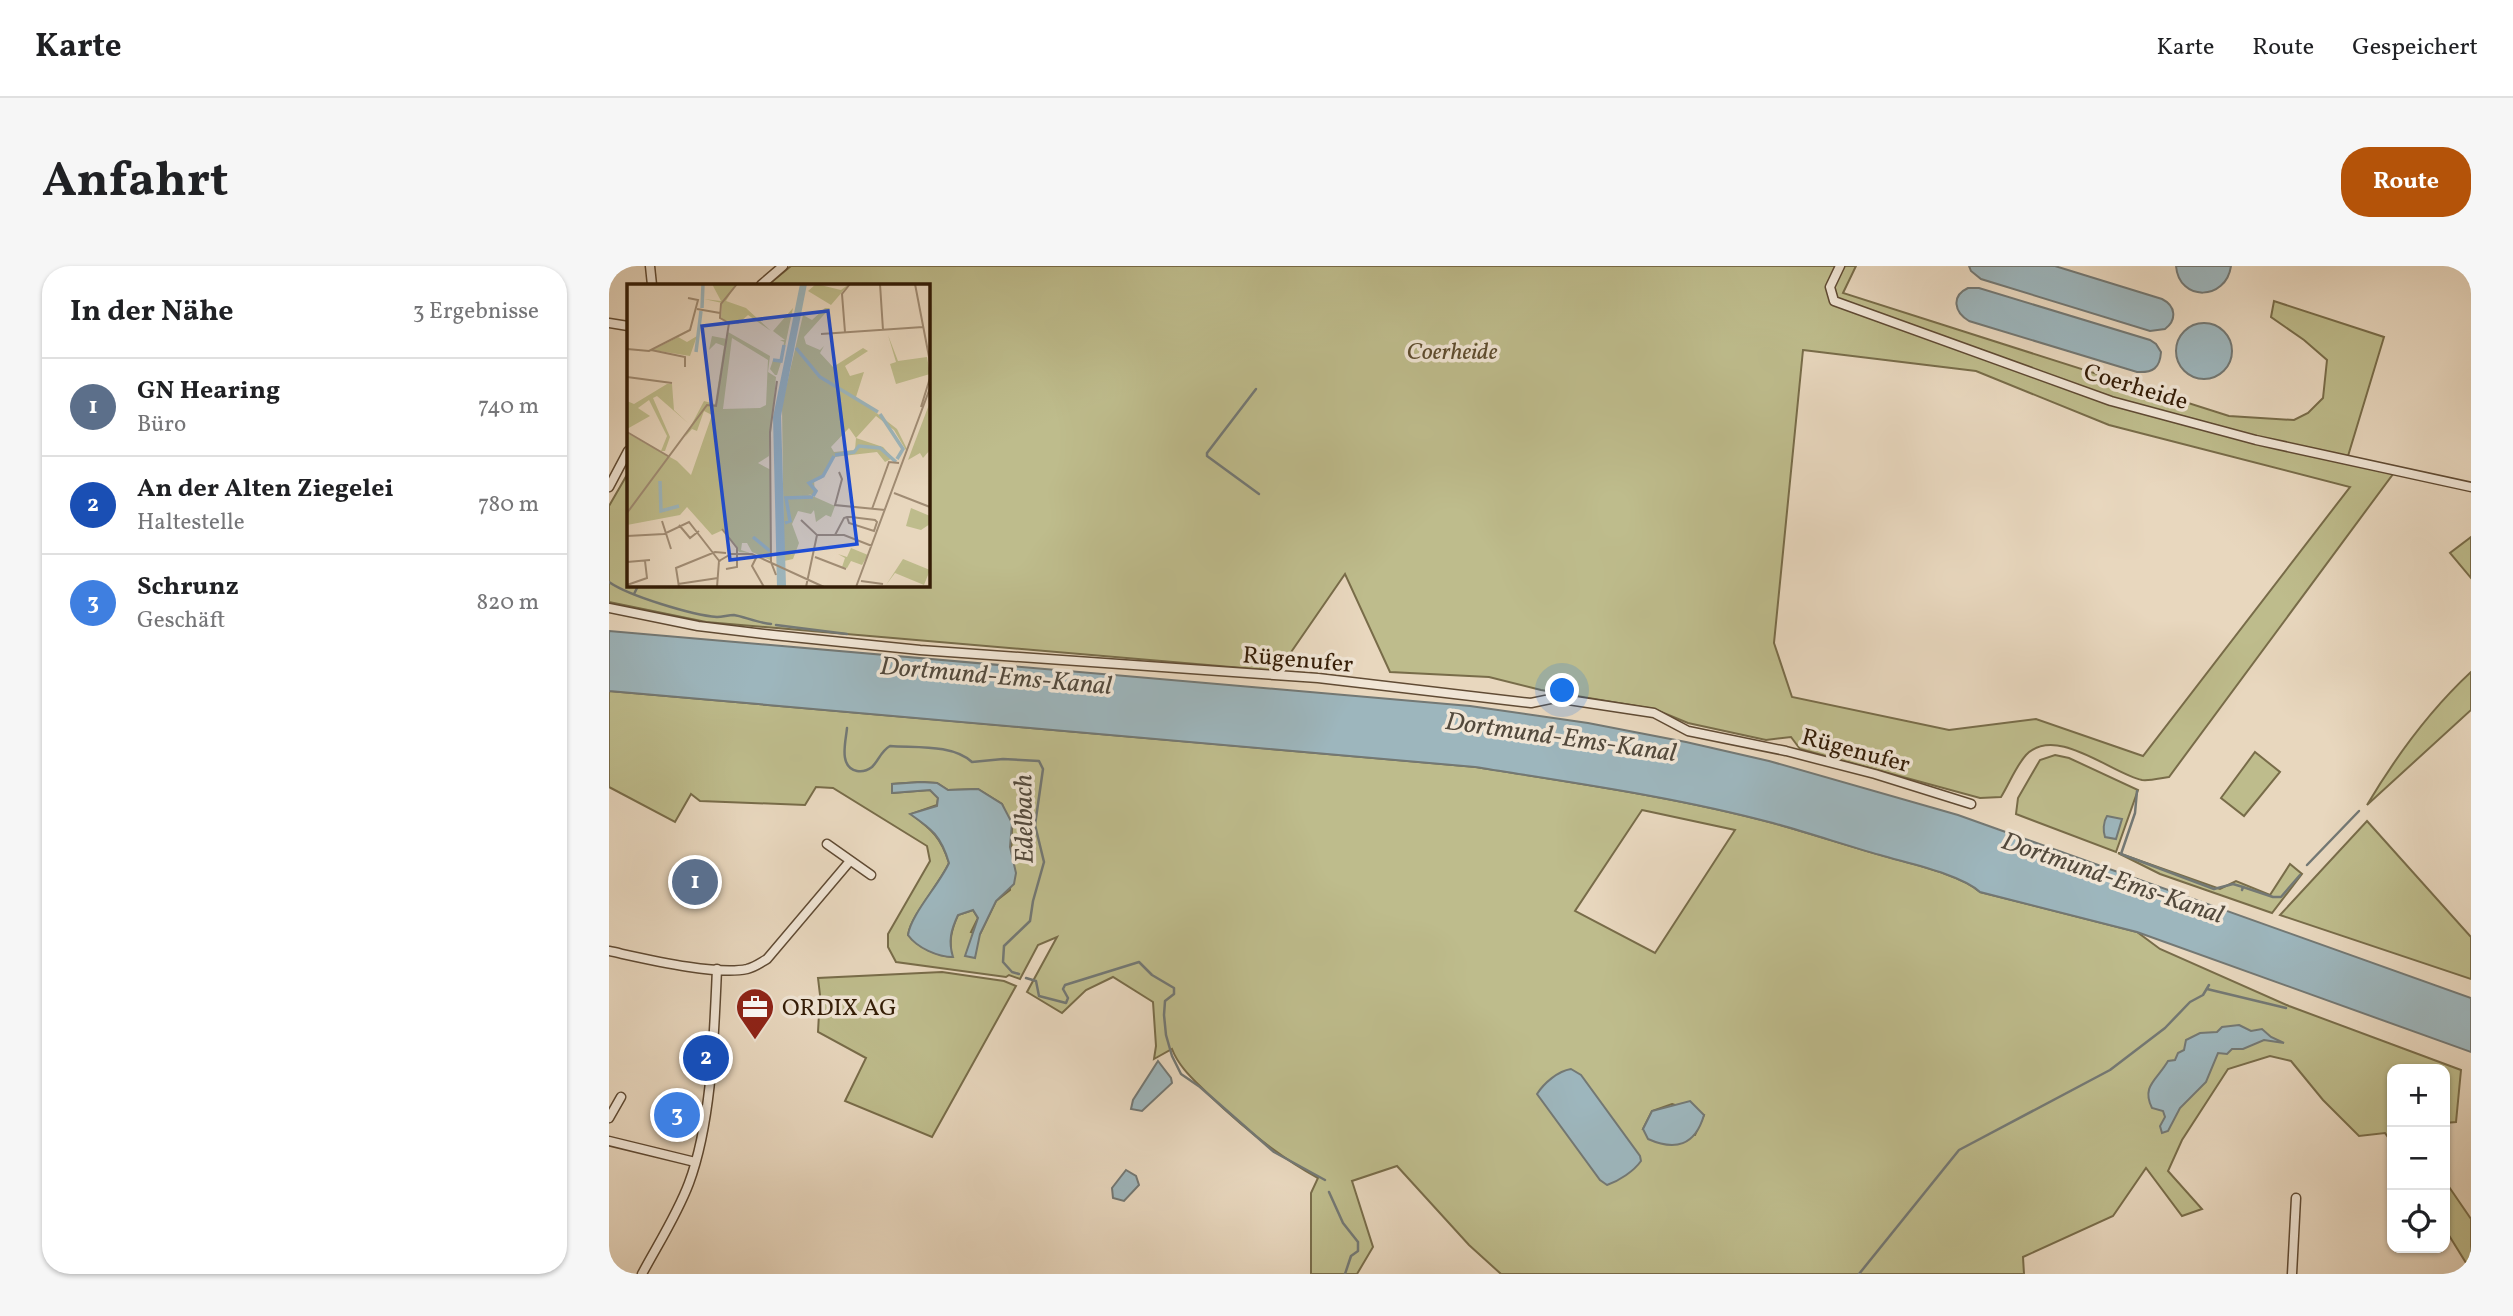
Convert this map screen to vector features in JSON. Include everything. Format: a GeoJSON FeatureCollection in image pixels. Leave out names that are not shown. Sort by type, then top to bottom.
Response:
{"type":"FeatureCollection","features":[{"type":"Feature","properties":{"kind":"street"},"geometry":{"type":"LineString","coordinates":[[650,266],[652,284]]}},
{"type":"Feature","properties":{"kind":"street"},"geometry":{"type":"LineString","coordinates":[[762,284],[783,266]]}},
{"type":"Feature","properties":{"kind":"street","name":"Coerheide"},"geometry":{"type":"LineString","coordinates":[[1840,266],[1830,287],[1834,301],[2111,401],[2256,440],[2471,486]]}},
{"type":"Feature","properties":{"kind":"street"},"geometry":{"type":"LineString","coordinates":[[609,323],[627,326]]}},
{"type":"Feature","properties":{"kind":"street"},"geometry":{"type":"LineString","coordinates":[[609,487],[612,475],[627,452]]}},
{"type":"Feature","properties":{"kind":"street","name":"Rügenufer"},"geometry":{"type":"LineString","coordinates":[[609,608],[717,629],[920,650],[1318,678],[1531,703],[1555,698],[1576,700],[1654,713],[1688,731],[1786,751],[1875,774],[1971,804]]}},
{"type":"Feature","properties":{"kind":"street"},"geometry":{"type":"LineString","coordinates":[[827,844],[871,875]]}},
{"type":"Feature","properties":{"kind":"street"},"geometry":{"type":"LineString","coordinates":[[609,951],[717,969],[743,970],[754,967],[767,959],[850,861]]}},
{"type":"Feature","properties":{"kind":"street"},"geometry":{"type":"LineString","coordinates":[[642,1274],[677,1212],[701,1138],[712,1051],[717,969]]}},
{"type":"Feature","properties":{"kind":"street"},"geometry":{"type":"LineString","coordinates":[[609,1118],[621,1097]]}},
{"type":"Feature","properties":{"kind":"street"},"geometry":{"type":"LineString","coordinates":[[609,1141],[695,1162]]}},
{"type":"Feature","properties":{"kind":"street"},"geometry":{"type":"LineString","coordinates":[[2292,1274],[2297,1198]]}},
{"type":"Feature","properties":{"kind":"green space"},"geometry":{"type":"Polygon","coordinates":[[[791,266],[1856,266],[1843,293],[2229,416],[2294,420],[2308,413],[2323,398],[2327,360],[2271,317],[2274,301],[2384,337],[2348,456],[2396,470],[2169,777],[2142,780],[2084,754],[2053,745],[2038,747],[2026,755],[2001,797],[1980,798],[1800,749],[1791,737],[1766,740],[1688,723],[1654,709],[1541,690],[1489,677],[1390,672],[1345,574],[1278,671],[706,622],[609,602],[609,506],[627,475],[627,586],[929,586],[929,284],[769,284],[791,266]],[[1803,350],[1774,643],[1792,697],[1949,730],[2036,719],[2143,756],[2350,487],[2109,425],[1976,371],[1803,350]]]}},
{"type":"Feature","properties":{"kind":"green space"},"geometry":{"type":"Polygon","coordinates":[[[2471,537],[2471,578],[2450,553],[2471,537]]]}},
{"type":"Feature","properties":{"kind":"green space"},"geometry":{"type":"Polygon","coordinates":[[[2471,672],[2471,710],[2367,805],[2414,735],[2441,702],[2471,672]]]}},
{"type":"Feature","properties":{"kind":"green space"},"geometry":{"type":"Polygon","coordinates":[[[609,691],[1476,767],[1625,791],[1773,823],[1933,870],[1960,880],[1980,892],[2137,932],[2160,949],[2289,1006],[2445,1064],[2387,1064],[2387,1136],[2385,1133],[2359,1136],[2323,1100],[2291,1061],[2270,1056],[2228,1069],[2182,1140],[2168,1171],[2202,1209],[2182,1216],[2146,1168],[2113,1216],[2023,1257],[2024,1274],[1501,1274],[1469,1245],[1397,1166],[1352,1181],[1373,1247],[1357,1274],[1311,1274],[1311,1193],[1318,1178],[1259,1139],[1232,1116],[1187,1072],[1172,1049],[1154,1059],[1156,1046],[1153,1002],[1113,977],[1086,990],[1062,1013],[1027,992],[1057,937],[1038,945],[1020,979],[1009,975],[1006,977],[896,962],[888,947],[888,934],[930,861],[927,846],[833,788],[816,787],[805,805],[700,801],[691,794],[675,822],[609,787],[609,691]],[[937,783],[892,784],[893,793],[930,790],[938,798],[937,805],[911,814],[935,835],[949,863],[914,918],[908,935],[928,950],[952,957],[951,936],[958,915],[973,910],[978,918],[971,932],[980,934],[996,901],[1010,890],[1012,829],[1002,804],[978,789],[948,790],[937,783]],[[1642,810],[1575,911],[1655,953],[1735,830],[1642,810]],[[1672,1104],[1652,1111],[1643,1129],[1695,1135],[1704,1115],[1672,1104]]]}},
{"type":"Feature","properties":{"kind":"green space"},"geometry":{"type":"Polygon","coordinates":[[[2255,752],[2280,772],[2244,816],[2221,798],[2255,752]]]}},
{"type":"Feature","properties":{"kind":"green space"},"geometry":{"type":"Polygon","coordinates":[[[2055,755],[2069,758],[2138,790],[2116,852],[2016,814],[2018,798],[2040,760],[2055,755]]]}},
{"type":"Feature","properties":{"kind":"green space"},"geometry":{"type":"Polygon","coordinates":[[[2367,821],[2471,937],[2471,979],[2280,915],[2367,821]]]}},
{"type":"Feature","properties":{"kind":"green space"},"geometry":{"type":"Polygon","coordinates":[[[2118,853],[2220,889],[2236,881],[2270,895],[2290,864],[2302,874],[2272,913],[2160,874],[2118,853]]]}},
{"type":"Feature","properties":{"kind":"green space"},"geometry":{"type":"Polygon","coordinates":[[[942,972],[1004,981],[1016,986],[932,1137],[845,1101],[866,1058],[818,1032],[818,978],[942,972]]]}},
{"type":"Feature","properties":{"kind":"green space"},"geometry":{"type":"Polygon","coordinates":[[[2450,1066],[2461,1070],[2456,1122],[2450,1123],[2450,1066]]]}},
{"type":"Feature","properties":{"kind":"green space"},"geometry":{"type":"Polygon","coordinates":[[[2450,1188],[2471,1219],[2471,1271],[2450,1237],[2450,1188]]]}},
{"type":"Feature","properties":{"kind":"water"},"geometry":{"type":"Polygon","coordinates":[[[1969,266],[2055,266],[2162,299],[2172,309],[2172,322],[2165,329],[2150,331],[1981,279],[1969,266]]]}},
{"type":"Feature","properties":{"kind":"water"},"geometry":{"type":"Polygon","coordinates":[[[2176,266],[2231,266],[2221,286],[2203,293],[2185,286],[2179,278],[2176,266]]]}},
{"type":"Feature","properties":{"kind":"water"},"geometry":{"type":"Polygon","coordinates":[[[1968,288],[1979,288],[2150,340],[2161,352],[2159,362],[2147,372],[2137,372],[1969,321],[1960,313],[1957,304],[1959,295],[1968,288]]]}},
{"type":"Feature","properties":{"kind":"water"},"geometry":{"type":"Polygon","coordinates":[[[2204,323],[2215,325],[2224,331],[2230,340],[2230,362],[2224,371],[2215,377],[2204,379],[2193,377],[2184,371],[2178,362],[2176,351],[2178,340],[2184,331],[2193,325],[2204,323]]]}},
{"type":"Feature","properties":{"kind":"water","name":"Dortmund-Ems-Kanal"},"geometry":{"type":"Polygon","coordinates":[[[609,631],[1470,706],[1588,723],[1686,742],[1769,761],[1958,815],[2471,998],[2471,1052],[2137,932],[1980,892],[1960,880],[1933,870],[1736,814],[1625,791],[1475,767],[609,691],[609,631]]]}},
{"type":"Feature","properties":{"kind":"water"},"geometry":{"type":"Polygon","coordinates":[[[937,783],[948,790],[978,789],[1002,804],[1012,823],[1010,847],[1016,873],[1014,884],[996,901],[980,934],[975,958],[965,956],[978,918],[973,910],[958,915],[952,931],[953,957],[928,951],[908,935],[914,918],[949,863],[935,834],[910,814],[937,806],[938,798],[930,790],[892,793],[892,784],[937,783]]]}},
{"type":"Feature","properties":{"kind":"water"},"geometry":{"type":"Polygon","coordinates":[[[2107,816],[2122,819],[2116,839],[2105,837],[2107,816]]]}},
{"type":"Feature","properties":{"kind":"water"},"geometry":{"type":"Polygon","coordinates":[[[2239,1025],[2251,1031],[2262,1029],[2284,1043],[2264,1040],[2243,1049],[2232,1049],[2227,1054],[2218,1053],[2206,1082],[2180,1108],[2168,1131],[2162,1133],[2160,1126],[2165,1117],[2163,1111],[2152,1108],[2148,1094],[2155,1078],[2168,1061],[2175,1060],[2178,1053],[2184,1050],[2186,1040],[2200,1033],[2217,1032],[2222,1027],[2239,1025]]]}},
{"type":"Feature","properties":{"kind":"water"},"geometry":{"type":"Polygon","coordinates":[[[1158,1061],[1172,1083],[1142,1111],[1131,1109],[1133,1100],[1158,1061]]]}},
{"type":"Feature","properties":{"kind":"water"},"geometry":{"type":"Polygon","coordinates":[[[1571,1069],[1581,1075],[1640,1156],[1641,1161],[1634,1168],[1607,1185],[1600,1180],[1537,1094],[1552,1078],[1571,1069]]]}},
{"type":"Feature","properties":{"kind":"water"},"geometry":{"type":"Polygon","coordinates":[[[1690,1101],[1704,1115],[1695,1134],[1683,1143],[1675,1145],[1648,1139],[1643,1129],[1652,1111],[1690,1101]]]}},
{"type":"Feature","properties":{"kind":"water"},"geometry":{"type":"Polygon","coordinates":[[[1126,1170],[1136,1176],[1139,1185],[1124,1201],[1113,1198],[1112,1188],[1126,1170]]]}},
{"type":"Feature","properties":{"kind":"waterway"},"geometry":{"type":"LineString","coordinates":[[1256,389],[1207,456],[1259,494]]}},
{"type":"Feature","properties":{"kind":"waterway","name":"Edelbach"},"geometry":{"type":"LineString","coordinates":[[609,582],[645,599],[677,609],[717,617],[734,615],[771,624]]}},
{"type":"Feature","properties":{"kind":"waterway"},"geometry":{"type":"LineString","coordinates":[[634,594],[638,586]]}},
{"type":"Feature","properties":{"kind":"waterway","name":"Edelbach"},"geometry":{"type":"LineString","coordinates":[[776,625],[847,634]]}},
{"type":"Feature","properties":{"kind":"waterway","name":"Edelbach"},"geometry":{"type":"LineString","coordinates":[[847,728],[845,759],[851,769],[857,771],[872,767],[890,746],[944,750],[964,756],[972,762],[1003,759],[1039,761],[1043,769],[1035,825],[1044,862],[1030,921],[1004,946],[1003,962],[1012,972],[1019,974]]}},
{"type":"Feature","properties":{"kind":"waterway","name":"Dortmund-Ems-Kanal"},"geometry":{"type":"LineString","coordinates":[[2137,791],[2135,813],[2121,854],[2214,889],[2233,884],[2243,887],[2242,890]]}},
{"type":"Feature","properties":{"kind":"waterway"},"geometry":{"type":"LineString","coordinates":[[2307,865],[2359,811]]}},
{"type":"Feature","properties":{"kind":"waterway"},"geometry":{"type":"LineString","coordinates":[[2243,887],[2281,897],[2300,875]]}},
{"type":"Feature","properties":{"kind":"waterway","name":"Edelbach"},"geometry":{"type":"LineString","coordinates":[[1026,978],[1036,981],[1039,996],[1066,1003],[1068,998],[1063,989],[1065,985],[1139,962],[1152,975],[1174,988],[1174,994],[1165,1001],[1164,1015],[1172,1056],[1181,1074],[1200,1087],[1274,1152],[1325,1180]]}},
{"type":"Feature","properties":{"kind":"waterway"},"geometry":{"type":"LineString","coordinates":[[1859,1274],[1959,1150],[2110,1070],[2165,1028],[2190,1002],[2203,995],[2209,985]]}},
{"type":"Feature","properties":{"kind":"waterway"},"geometry":{"type":"LineString","coordinates":[[2207,989],[2286,1008]]}},
{"type":"Feature","properties":{"kind":"waterway","name":"Edelbach"},"geometry":{"type":"LineString","coordinates":[[1329,1192],[1343,1223],[1358,1242],[1358,1251],[1351,1256],[1345,1274]]}},
{"type":"Feature","properties":{"kind":"place","name":"GN Hearing"},"geometry":{"type":"Point","coordinates":[695,882]}},
{"type":"Feature","properties":{"kind":"place","name":"ORDIX AG"},"geometry":{"type":"Point","coordinates":[755,1041]}},
{"type":"Feature","properties":{"kind":"place","name":"An der Alten Ziegelei"},"geometry":{"type":"Point","coordinates":[706,1058]}},
{"type":"Feature","properties":{"kind":"place","name":"Schrunz"},"geometry":{"type":"Point","coordinates":[677,1115]}}]}
